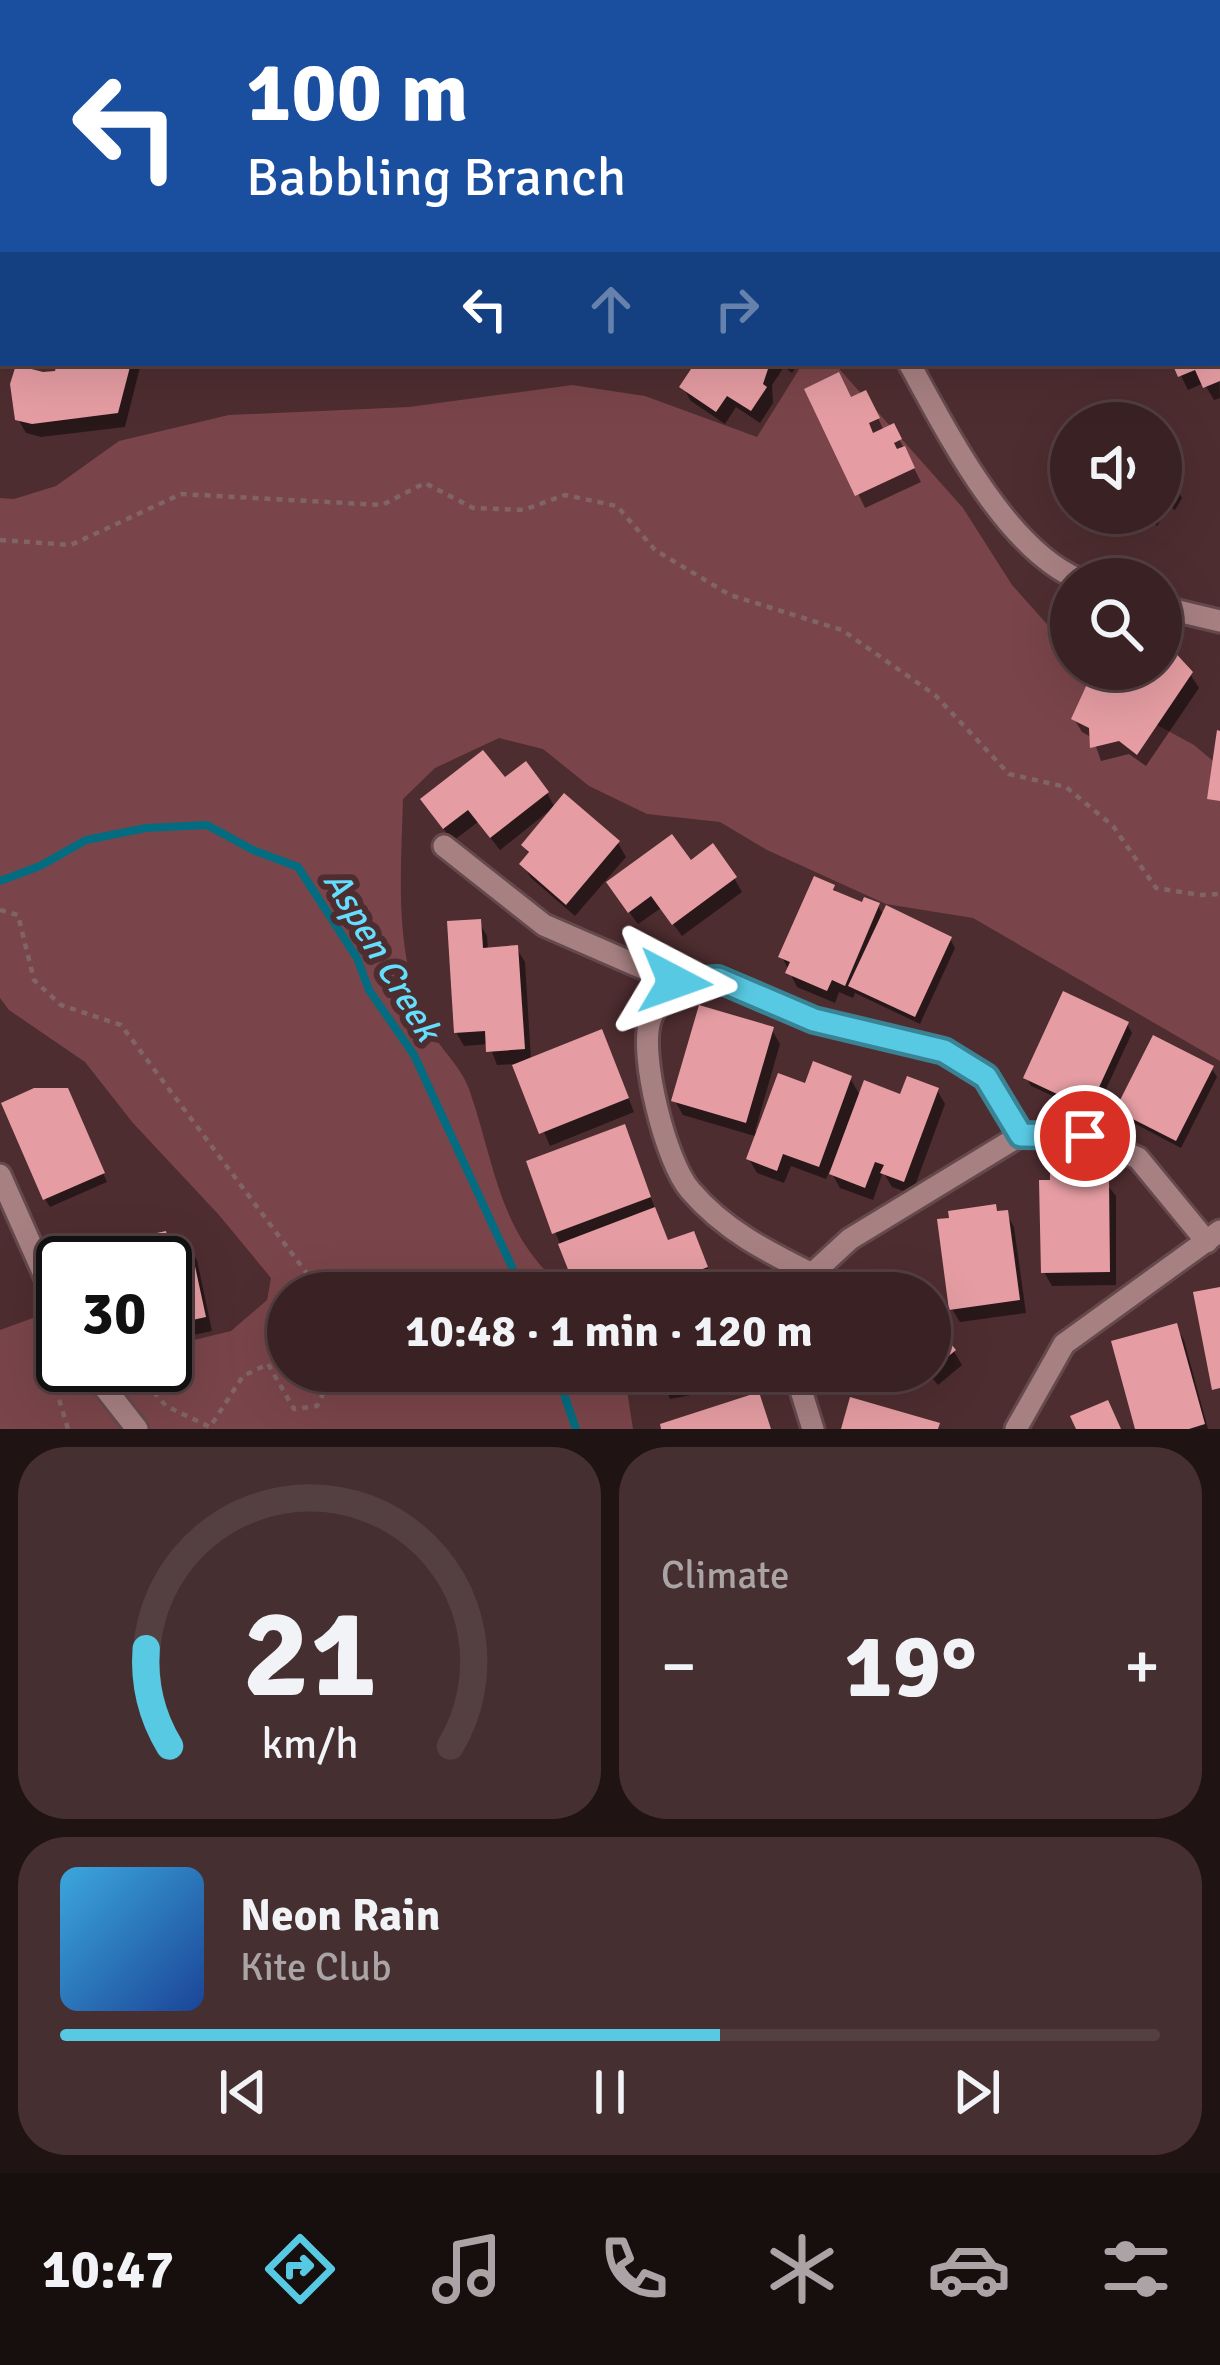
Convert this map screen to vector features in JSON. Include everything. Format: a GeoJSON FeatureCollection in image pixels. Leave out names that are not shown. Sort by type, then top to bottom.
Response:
{"type":"FeatureCollection","features":[{"type":"Feature","properties":{"kind":"street"},"geometry":{"type":"LineString","coordinates":[[911,366],[953,442],[1016,532],[1050,558]]}},
{"type":"Feature","properties":{"kind":"street"},"geometry":{"type":"LineString","coordinates":[[1182,613],[1220,622]]}},
{"type":"Feature","properties":{"kind":"street"},"geometry":{"type":"LineString","coordinates":[[444,846],[544,925],[675,982],[718,979],[814,1020],[944,1051],[986,1077],[1021,1135]]}},
{"type":"Feature","properties":{"kind":"street"},"geometry":{"type":"LineString","coordinates":[[675,982],[649,1021],[651,1072],[662,1133],[687,1187],[742,1239],[793,1272]]}},
{"type":"Feature","properties":{"kind":"street"},"geometry":{"type":"LineString","coordinates":[[820,1272],[850,1239],[1021,1135],[1085,1136],[1138,1158],[1214,1236],[1064,1344],[1016,1429]]}},
{"type":"Feature","properties":{"kind":"street"},"geometry":{"type":"LineString","coordinates":[[0,1175],[36,1256]]}},
{"type":"Feature","properties":{"kind":"street"},"geometry":{"type":"LineString","coordinates":[[107,1392],[136,1429]]}},
{"type":"Feature","properties":{"kind":"street"},"geometry":{"type":"LineString","coordinates":[[802,1392],[814,1429]]}},
{"type":"Feature","properties":{"kind":"path"},"geometry":{"type":"LineString","coordinates":[[0,540],[71,545],[181,494],[382,505],[425,483],[473,508],[524,510],[565,495],[617,506],[655,550],[730,596],[842,631],[935,695],[1009,774],[1066,787],[1113,826],[1156,888],[1220,894]]}},
{"type":"Feature","properties":{"kind":"path"},"geometry":{"type":"LineString","coordinates":[[0,910],[18,915],[34,980],[61,1005],[122,1025],[305,1272]]}},
{"type":"Feature","properties":{"kind":"path"},"geometry":{"type":"LineString","coordinates":[[154,1392],[166,1406],[210,1427],[243,1376],[267,1364]]}},
{"type":"Feature","properties":{"kind":"path"},"geometry":{"type":"LineString","coordinates":[[57,1392],[68,1429]]}},
{"type":"Feature","properties":{"kind":"path"},"geometry":{"type":"LineString","coordinates":[[284,1392],[293,1409],[317,1406],[324,1392]]}},
{"type":"Feature","properties":{"kind":"shaded area"},"geometry":{"type":"Polygon","coordinates":[[[801,366],[837,366],[963,508],[1012,585],[1050,628],[1050,690],[1102,690],[1109,699],[1194,745],[1220,767],[1220,1061],[973,918],[886,904],[767,850],[720,822],[647,814],[589,786],[543,749],[499,738],[435,768],[403,799],[404,945],[417,1001],[465,1081],[503,1200],[528,1249],[547,1272],[267,1273],[85,1062],[9,1010],[0,998],[0,498],[14,499],[56,486],[119,441],[229,415],[409,407],[572,385],[645,396],[757,437],[801,366]]]}},
{"type":"Feature","properties":{"kind":"shaded area"},"geometry":{"type":"Polygon","coordinates":[[[267,1300],[267,1392],[627,1392],[633,1429],[0,1429],[0,1330],[36,1317],[36,1392],[192,1392],[192,1340],[231,1331],[267,1300]]]}},
{"type":"Feature","properties":{"kind":"building"},"geometry":{"type":"Polygon","coordinates":[[[16,366],[55,371],[56,366],[130,366],[118,413],[32,424],[15,420],[10,384],[16,366]]]}},
{"type":"Feature","properties":{"kind":"building"},"geometry":{"type":"Polygon","coordinates":[[[693,366],[769,366],[763,384],[767,387],[751,411],[727,396],[716,412],[679,387],[693,366]]]}},
{"type":"Feature","properties":{"kind":"building"},"geometry":{"type":"Polygon","coordinates":[[[1173,366],[1220,366],[1220,381],[1203,388],[1195,370],[1178,377],[1173,366]]]}},
{"type":"Feature","properties":{"kind":"building"},"geometry":{"type":"Polygon","coordinates":[[[839,372],[851,397],[866,390],[880,418],[869,423],[873,433],[894,423],[902,439],[894,443],[897,449],[905,446],[915,468],[855,496],[804,389],[839,372]]]}},
{"type":"Feature","properties":{"kind":"building"},"geometry":{"type":"Polygon","coordinates":[[[1182,660],[1193,672],[1182,688],[1182,660]]]}},
{"type":"Feature","properties":{"kind":"building"},"geometry":{"type":"Polygon","coordinates":[[[1084,690],[1181,690],[1137,755],[1119,741],[1090,748],[1089,728],[1071,719],[1084,690]]]}},
{"type":"Feature","properties":{"kind":"building"},"geometry":{"type":"Polygon","coordinates":[[[1220,731],[1220,801],[1207,799],[1220,731]]]}},
{"type":"Feature","properties":{"kind":"building"},"geometry":{"type":"Polygon","coordinates":[[[483,750],[505,777],[526,761],[549,792],[490,838],[468,810],[443,829],[420,799],[483,750]]]}},
{"type":"Feature","properties":{"kind":"building"},"geometry":{"type":"Polygon","coordinates":[[[564,793],[620,841],[566,905],[519,864],[529,852],[521,845],[564,793]]]}},
{"type":"Feature","properties":{"kind":"building"},"geometry":{"type":"Polygon","coordinates":[[[672,834],[691,860],[713,843],[737,877],[672,925],[651,896],[628,913],[606,882],[672,834]]]}},
{"type":"Feature","properties":{"kind":"building"},"geometry":{"type":"Polygon","coordinates":[[[814,876],[862,902],[864,897],[880,903],[845,986],[832,980],[827,991],[785,973],[790,962],[778,957],[814,876]]]}},
{"type":"Feature","properties":{"kind":"building"},"geometry":{"type":"Polygon","coordinates":[[[886,905],[952,937],[915,1017],[848,986],[886,905]]]}},
{"type":"Feature","properties":{"kind":"building"},"geometry":{"type":"Polygon","coordinates":[[[481,919],[483,948],[518,945],[525,1049],[486,1052],[485,1031],[454,1033],[447,921],[481,919]]]}},
{"type":"Feature","properties":{"kind":"building"},"geometry":{"type":"Polygon","coordinates":[[[1063,991],[1129,1022],[1089,1109],[1023,1078],[1063,991]]]}},
{"type":"Feature","properties":{"kind":"building"},"geometry":{"type":"Polygon","coordinates":[[[699,1005],[774,1027],[746,1123],[671,1101],[699,1005]]]}},
{"type":"Feature","properties":{"kind":"building"},"geometry":{"type":"Polygon","coordinates":[[[602,1029],[629,1098],[539,1134],[512,1065],[602,1029]]]}},
{"type":"Feature","properties":{"kind":"building"},"geometry":{"type":"Polygon","coordinates":[[[1153,1035],[1214,1066],[1176,1141],[1115,1110],[1153,1035]]]}},
{"type":"Feature","properties":{"kind":"building"},"geometry":{"type":"Polygon","coordinates":[[[813,1061],[852,1076],[819,1167],[783,1154],[777,1171],[746,1159],[778,1073],[805,1083],[813,1061]]]}},
{"type":"Feature","properties":{"kind":"building"},"geometry":{"type":"Polygon","coordinates":[[[907,1076],[939,1088],[904,1182],[880,1173],[884,1165],[875,1162],[865,1188],[829,1174],[864,1080],[900,1094],[907,1076]]]}},
{"type":"Feature","properties":{"kind":"building"},"geometry":{"type":"Polygon","coordinates":[[[34,1088],[68,1088],[105,1173],[43,1200],[1,1103],[34,1088]]]}},
{"type":"Feature","properties":{"kind":"building"},"geometry":{"type":"Polygon","coordinates":[[[625,1124],[651,1197],[552,1234],[526,1161],[625,1124]]]}},
{"type":"Feature","properties":{"kind":"building"},"geometry":{"type":"Polygon","coordinates":[[[1050,1171],[1101,1171],[1101,1179],[1109,1179],[1110,1272],[1041,1273],[1039,1180],[1050,1180],[1050,1171]]]}},
{"type":"Feature","properties":{"kind":"building"},"geometry":{"type":"Polygon","coordinates":[[[996,1204],[997,1211],[1008,1210],[1020,1300],[951,1310],[951,1272],[944,1272],[937,1219],[949,1218],[948,1211],[996,1204]]]}},
{"type":"Feature","properties":{"kind":"building"},"geometry":{"type":"Polygon","coordinates":[[[655,1207],[668,1240],[694,1231],[708,1267],[695,1272],[569,1272],[558,1244],[655,1207]]]}},
{"type":"Feature","properties":{"kind":"building"},"geometry":{"type":"Polygon","coordinates":[[[192,1252],[206,1317],[192,1320],[192,1252]]]}},
{"type":"Feature","properties":{"kind":"building"},"geometry":{"type":"Polygon","coordinates":[[[1220,1287],[1220,1388],[1212,1390],[1193,1292],[1220,1287]]]}},
{"type":"Feature","properties":{"kind":"building"},"geometry":{"type":"Polygon","coordinates":[[[1177,1323],[1205,1424],[1189,1429],[1135,1429],[1111,1341],[1177,1323]]]}},
{"type":"Feature","properties":{"kind":"building"},"geometry":{"type":"Polygon","coordinates":[[[759,1392],[771,1429],[661,1429],[660,1424],[759,1392]]]}},
{"type":"Feature","properties":{"kind":"building"},"geometry":{"type":"Polygon","coordinates":[[[850,1397],[940,1423],[938,1429],[841,1429],[850,1397]]]}},
{"type":"Feature","properties":{"kind":"building"},"geometry":{"type":"Polygon","coordinates":[[[1108,1400],[1121,1429],[1076,1429],[1070,1416],[1108,1400]]]}},
{"type":"Feature","properties":{"kind":"waterway","name":"Aspen Creek"},"geometry":{"type":"LineString","coordinates":[[0,881],[40,866],[86,840],[146,828],[207,825],[298,867],[357,958],[369,990],[414,1055],[514,1272]]}},
{"type":"Feature","properties":{"kind":"waterway","name":"Aspen Creek"},"geometry":{"type":"LineString","coordinates":[[563,1392],[576,1429]]}},
{"type":"Feature","properties":{"kind":"route"},"geometry":{"type":"LineString","coordinates":[[675,982],[718,979],[814,1020],[944,1051],[986,1077],[1021,1135],[1085,1136]]}}]}
